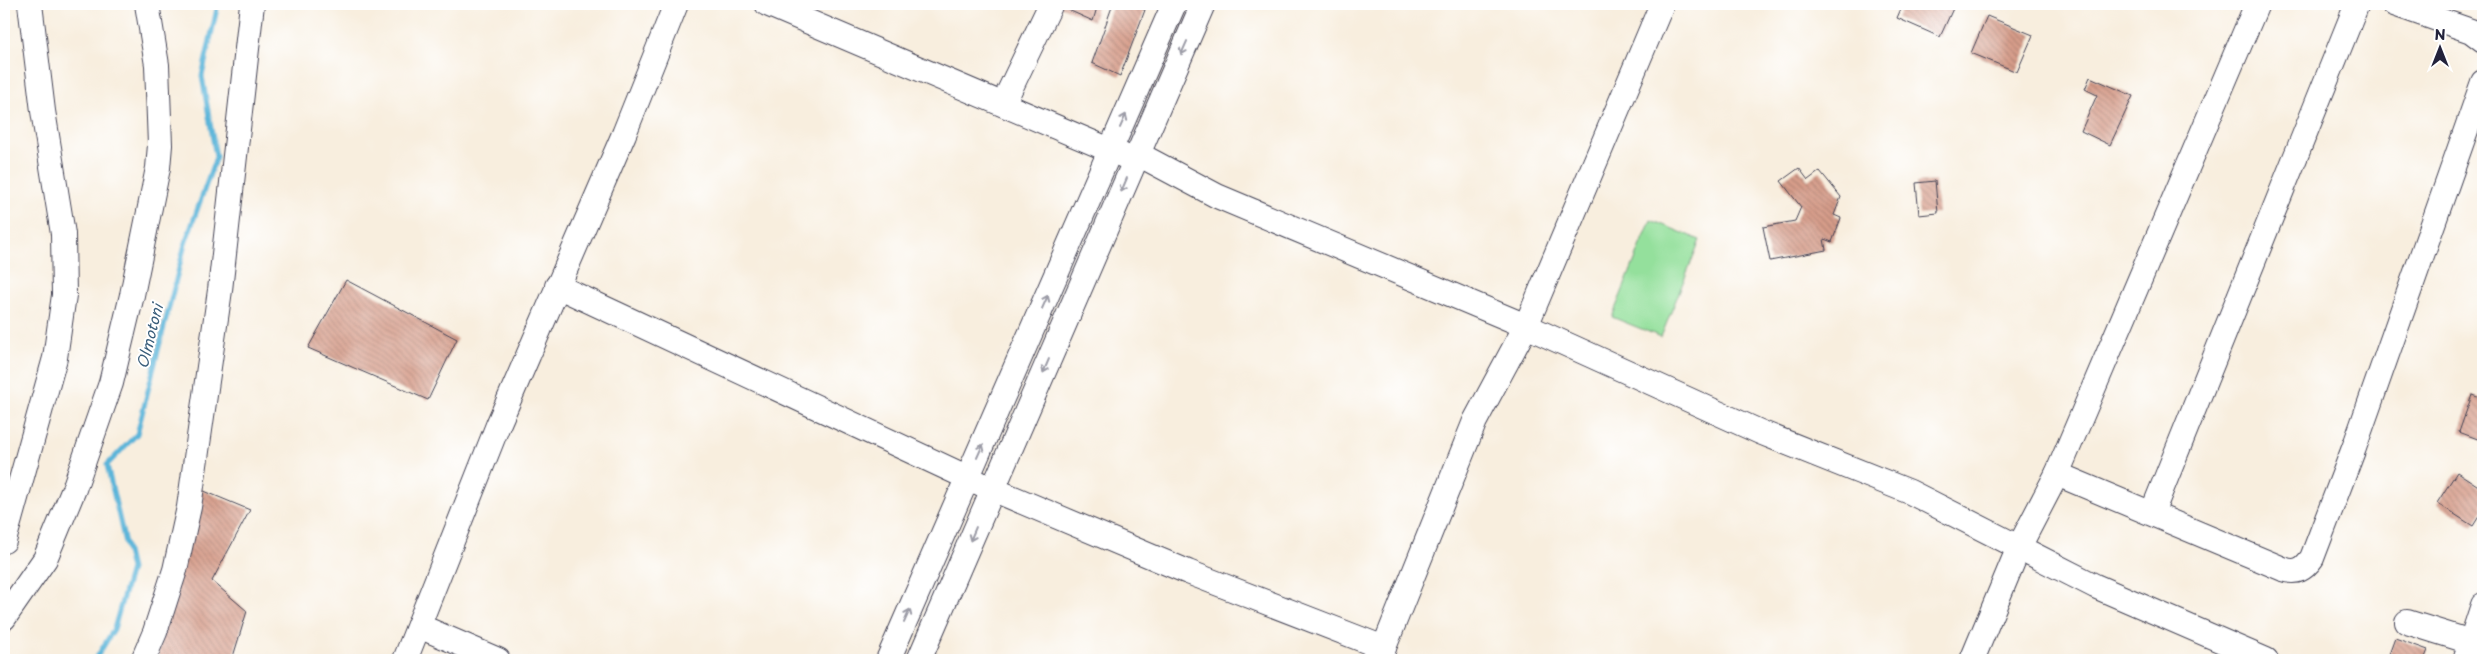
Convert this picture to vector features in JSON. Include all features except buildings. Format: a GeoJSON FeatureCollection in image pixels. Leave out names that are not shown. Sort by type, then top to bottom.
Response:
{"type":"FeatureCollection","features":[{"type":"Feature","properties":{"kind":"street"},"geometry":{"type":"LineString","coordinates":[[4,541],[55,358],[64,295],[63,234],[43,111],[30,4]]}},
{"type":"Feature","properties":{"kind":"street"},"geometry":{"type":"LineString","coordinates":[[4,618],[45,559],[74,489],[110,383],[132,295],[158,168],[160,145],[157,65],[147,4]]}},
{"type":"Feature","properties":{"kind":"street"},"geometry":{"type":"LineString","coordinates":[[143,660],[155,632],[175,570],[189,507],[221,280],[252,4]]}},
{"type":"Feature","properties":{"kind":"street"},"geometry":{"type":"LineString","coordinates":[[405,660],[498,425],[624,134],[676,4]]}},
{"type":"Feature","properties":{"kind":"street"},"geometry":{"type":"LineString","coordinates":[[767,4],[1110,151],[1136,157],[1216,196],[1526,326],[1760,432],[1910,492],[2095,586],[2266,660]]}},
{"type":"Feature","properties":{"kind":"street"},"geometry":{"type":"LineString","coordinates":[[888,660],[1174,4]]}},
{"type":"Feature","properties":{"kind":"street"},"geometry":{"type":"LineString","coordinates":[[918,660],[1203,4]]}},
{"type":"Feature","properties":{"kind":"street"},"geometry":{"type":"LineString","coordinates":[[1972,660],[2019,547],[2057,474],[2257,4]]}},
{"type":"Feature","properties":{"kind":"street"},"geometry":{"type":"LineString","coordinates":[[2152,513],[2357,4]]}},
{"type":"Feature","properties":{"kind":"street"},"geometry":{"type":"LineString","coordinates":[[2394,4],[2471,31],[2483,40]]}},
{"type":"Feature","properties":{"kind":"street"},"geometry":{"type":"LineString","coordinates":[[1003,104],[1050,6]]}},
{"type":"Feature","properties":{"kind":"street"},"geometry":{"type":"LineString","coordinates":[[557,286],[992,489],[1382,654],[1475,421],[1526,326],[1655,6]]}},
{"type":"Feature","properties":{"kind":"street"},"geometry":{"type":"LineString","coordinates":[[2057,474],[2291,572],[2300,571],[2306,566],[2312,558],[2354,448],[2483,82]]}},
{"type":"Feature","properties":{"kind":"street"},"geometry":{"type":"LineString","coordinates":[[2407,622],[2468,651],[2483,605]]}},
{"type":"Feature","properties":{"kind":"street"},"geometry":{"type":"LineString","coordinates":[[419,626],[498,660]]}},
{"type":"Feature","properties":{"kind":"green space"},"geometry":{"type":"Polygon","coordinates":[[[1651,220],[1700,240],[1661,337],[1612,317],[1651,220]]]}},
{"type":"Feature","properties":{"kind":"waterway","name":"Olmotoni"},"geometry":{"type":"LineString","coordinates":[[95,660],[114,629],[131,569],[107,465],[137,434],[185,244],[216,157],[202,76],[218,4]]}}]}
